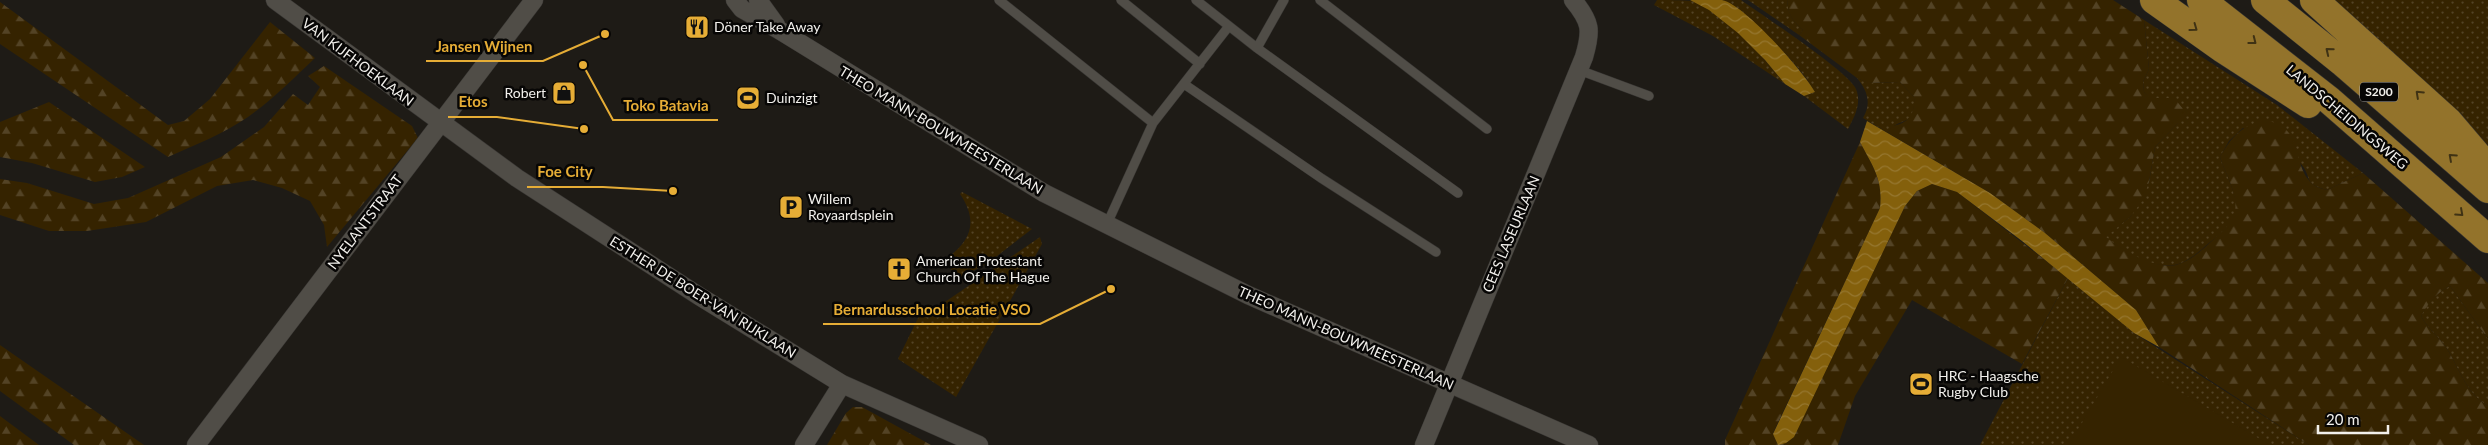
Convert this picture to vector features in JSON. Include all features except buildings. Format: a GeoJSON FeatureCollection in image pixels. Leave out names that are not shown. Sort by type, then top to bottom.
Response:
{"type":"FeatureCollection","features":[{"type":"Feature","properties":{"kind":"main road"},"geometry":{"type":"LineString","coordinates":[[2154,0],[2223,49],[2410,169]]}},
{"type":"Feature","properties":{"kind":"main road","name":"LANDSCHEIDINGSWEG"},"geometry":{"type":"LineString","coordinates":[[2201,0],[2330,100],[2488,238]]}},
{"type":"Feature","properties":{"kind":"main road","name":"S200"},"geometry":{"type":"LineString","coordinates":[[2265,0],[2342,62],[2488,190]]}},
{"type":"Feature","properties":{"kind":"main road"},"geometry":{"type":"LineString","coordinates":[[2314,0],[2449,122],[2488,168]]}},
{"type":"Feature","properties":{"kind":"street","name":"VAN KIJFHOEKLAAN"},"geometry":{"type":"LineString","coordinates":[[275,0],[441,123]]}},
{"type":"Feature","properties":{"kind":"street","name":"NYELANTSTRAAT"},"geometry":{"type":"LineString","coordinates":[[196,445],[534,0]]}},
{"type":"Feature","properties":{"kind":"street","name":"THEO MANN-BOUWMEESTERLAAN"},"geometry":{"type":"LineString","coordinates":[[736,0],[742,9],[1044,193],[1248,296],[1589,445]]}},
{"type":"Feature","properties":{"kind":"street","name":"THEO MANN-BOUWMEESTERLAAN"},"geometry":{"type":"LineString","coordinates":[[758,0],[779,30]]}},
{"type":"Feature","properties":{"kind":"street","name":"CEES LASEURLAAN"},"geometry":{"type":"LineString","coordinates":[[1424,445],[1579,70],[1590,38],[1588,20],[1573,0]]}},
{"type":"Feature","properties":{"kind":"street","name":"ESTHER DE BOER-VAN RIJKLAAN"},"geometry":{"type":"LineString","coordinates":[[441,123],[517,178],[644,261],[842,384],[978,445]]}},
{"type":"Feature","properties":{"kind":"street"},"geometry":{"type":"LineString","coordinates":[[804,445],[842,384]]}},
{"type":"Feature","properties":{"kind":"lane"},"geometry":{"type":"LineString","coordinates":[[999,0],[1153,123]]}},
{"type":"Feature","properties":{"kind":"lane"},"geometry":{"type":"LineString","coordinates":[[1121,0],[1200,64]]}},
{"type":"Feature","properties":{"kind":"lane"},"geometry":{"type":"LineString","coordinates":[[1196,0],[1257,48],[1458,193]]}},
{"type":"Feature","properties":{"kind":"lane"},"geometry":{"type":"LineString","coordinates":[[1257,48],[1284,0]]}},
{"type":"Feature","properties":{"kind":"lane"},"geometry":{"type":"LineString","coordinates":[[1320,0],[1487,129]]}},
{"type":"Feature","properties":{"kind":"lane"},"geometry":{"type":"LineString","coordinates":[[1107,224],[1153,123],[1229,26]]}},
{"type":"Feature","properties":{"kind":"lane"},"geometry":{"type":"LineString","coordinates":[[1579,70],[1649,96]]}},
{"type":"Feature","properties":{"kind":"lane"},"geometry":{"type":"LineString","coordinates":[[1184,84],[1321,178],[1436,252]]}},
{"type":"Feature","properties":{"kind":"green space"},"geometry":{"type":"Polygon","coordinates":[[[1657,0],[1692,1],[1705,7],[1743,37],[1785,84],[1713,36],[1654,5],[1657,0]]]}},
{"type":"Feature","properties":{"kind":"green space"},"geometry":{"type":"Polygon","coordinates":[[[1723,0],[1741,0],[1822,57],[1850,81],[1858,95],[1858,105],[1848,129],[1804,96],[1815,92],[1796,66],[1773,42],[1723,0]]]}},
{"type":"Feature","properties":{"kind":"green space"},"geometry":{"type":"Polygon","coordinates":[[[1748,0],[1788,0],[1791,16],[1803,30],[1799,35],[1748,0]]]}},
{"type":"Feature","properties":{"kind":"green space"},"geometry":{"type":"Polygon","coordinates":[[[1788,0],[2113,0],[2144,20],[2149,69],[2143,82],[2144,92],[2151,98],[2174,98],[2184,110],[2184,117],[2155,147],[2149,182],[2142,201],[2131,216],[2106,237],[2120,247],[2149,262],[2168,266],[2176,265],[2192,258],[2230,223],[2235,212],[2235,198],[2220,157],[2227,146],[2238,133],[2260,121],[2271,122],[2285,128],[2294,141],[2304,172],[2314,185],[2327,190],[2363,173],[2488,283],[2488,339],[2450,286],[2433,298],[2421,316],[2447,349],[2469,388],[2488,406],[2488,445],[2309,445],[2159,347],[2136,310],[2045,233],[1990,193],[1888,133],[1892,126],[1903,123],[1910,117],[1914,97],[1900,82],[1868,83],[1857,78],[1799,35],[1803,30],[1791,17],[1788,9],[1788,0]]]}},
{"type":"Feature","properties":{"kind":"green space"},"geometry":{"type":"Polygon","coordinates":[[[2325,0],[2488,0],[2488,147],[2325,0]]]}},
{"type":"Feature","properties":{"kind":"green space"},"geometry":{"type":"Polygon","coordinates":[[[0,2],[168,125],[184,121],[210,99],[270,22],[315,58],[248,117],[199,144],[168,157],[0,44],[0,2]]]}},
{"type":"Feature","properties":{"kind":"green space"},"geometry":{"type":"Polygon","coordinates":[[[2144,20],[2277,105],[2363,173],[2327,190],[2319,187],[2309,180],[2305,169],[2297,160],[2243,128],[2229,141],[2220,157],[2232,186],[2236,209],[2233,219],[2220,234],[2193,256],[2184,262],[2174,265],[2156,264],[2146,261],[2128,253],[2112,242],[2105,237],[2131,216],[2149,182],[2155,147],[2178,123],[2174,98],[2150,98],[2144,92],[2143,82],[2149,69],[2144,20]]]}},
{"type":"Feature","properties":{"kind":"green space"},"geometry":{"type":"Polygon","coordinates":[[[324,66],[412,126],[418,138],[327,247],[324,225],[310,201],[282,188],[253,180],[217,186],[146,222],[87,231],[49,231],[0,215],[0,179],[27,183],[94,204],[128,198],[221,157],[264,127],[293,94],[308,105],[320,87],[308,76],[324,66]]]}},
{"type":"Feature","properties":{"kind":"green space"},"geometry":{"type":"Polygon","coordinates":[[[1857,78],[1869,83],[1900,82],[1914,97],[1912,114],[1888,133],[1863,118],[1868,102],[1866,92],[1857,78]]]}},
{"type":"Feature","properties":{"kind":"green space"},"geometry":{"type":"Polygon","coordinates":[[[49,102],[145,167],[122,177],[95,182],[32,163],[0,157],[0,122],[49,102]]]}},
{"type":"Feature","properties":{"kind":"green space"},"geometry":{"type":"Polygon","coordinates":[[[1860,142],[1876,174],[1880,189],[1880,208],[1773,433],[1778,445],[1725,445],[1725,440],[1860,142]]]}},
{"type":"Feature","properties":{"kind":"green space"},"geometry":{"type":"Polygon","coordinates":[[[1932,184],[1957,192],[2068,278],[2022,364],[1912,300],[1855,396],[1838,445],[1778,445],[1832,356],[1905,206],[1917,191],[1932,184]]]}},
{"type":"Feature","properties":{"kind":"green space"},"geometry":{"type":"Polygon","coordinates":[[[962,192],[1032,229],[988,263],[954,281],[953,272],[944,260],[961,246],[969,231],[969,214],[960,194],[962,192]]]}},
{"type":"Feature","properties":{"kind":"green space"},"geometry":{"type":"Polygon","coordinates":[[[1040,237],[1042,244],[956,397],[898,359],[921,312],[942,304],[1040,237]]]}},
{"type":"Feature","properties":{"kind":"green space"},"geometry":{"type":"Polygon","coordinates":[[[2068,278],[2134,333],[2309,445],[1980,445],[2068,278]]]}},
{"type":"Feature","properties":{"kind":"green space"},"geometry":{"type":"Polygon","coordinates":[[[2450,286],[2488,339],[2488,406],[2469,388],[2441,340],[2427,326],[2421,316],[2433,298],[2450,286]]]}},
{"type":"Feature","properties":{"kind":"green space"},"geometry":{"type":"Polygon","coordinates":[[[0,345],[144,445],[74,445],[0,391],[0,345]]]}},
{"type":"Feature","properties":{"kind":"green space"},"geometry":{"type":"Polygon","coordinates":[[[2121,357],[2270,445],[2069,445],[2121,357]]]}},
{"type":"Feature","properties":{"kind":"green space"},"geometry":{"type":"Polygon","coordinates":[[[853,407],[862,407],[931,445],[827,445],[846,413],[853,407]]]}},
{"type":"Feature","properties":{"kind":"green space"},"geometry":{"type":"Polygon","coordinates":[[[0,416],[39,445],[0,445],[0,416]]]}},
{"type":"Feature","properties":{"kind":"water"},"geometry":{"type":"Polygon","coordinates":[[[1690,0],[1722,0],[1732,4],[1773,40],[1809,82],[1815,92],[1804,96],[1785,84],[1765,60],[1738,33],[1709,10],[1690,0]]]}},
{"type":"Feature","properties":{"kind":"water"},"geometry":{"type":"Polygon","coordinates":[[[1867,121],[1990,193],[2045,233],[2136,310],[2159,347],[2134,333],[2022,241],[1957,192],[1932,184],[1917,191],[1905,206],[1794,437],[1786,443],[1778,445],[1773,434],[1880,208],[1880,189],[1876,173],[1860,142],[1867,121]]]}},
{"type":"Feature","properties":{"kind":"place","name":"Döner Take Away"},"geometry":{"type":"Point","coordinates":[697,27]}},
{"type":"Feature","properties":{"kind":"place","name":"Jansen Wijnen"},"geometry":{"type":"Point","coordinates":[605,34]}},
{"type":"Feature","properties":{"kind":"place","name":"Toko Batavia"},"geometry":{"type":"Point","coordinates":[583,65]}},
{"type":"Feature","properties":{"kind":"place","name":"Robert"},"geometry":{"type":"Point","coordinates":[564,93]}},
{"type":"Feature","properties":{"kind":"place","name":"Duinzigt"},"geometry":{"type":"Point","coordinates":[748,98]}},
{"type":"Feature","properties":{"kind":"place","name":"Etos"},"geometry":{"type":"Point","coordinates":[584,129]}},
{"type":"Feature","properties":{"kind":"place","name":"Foe City"},"geometry":{"type":"Point","coordinates":[673,191]}},
{"type":"Feature","properties":{"kind":"place","name":"Willem Royaardsplein"},"geometry":{"type":"Point","coordinates":[791,207]}},
{"type":"Feature","properties":{"kind":"place","name":"American Protestant Church Of The Hague"},"geometry":{"type":"Point","coordinates":[899,269]}},
{"type":"Feature","properties":{"kind":"place","name":"Bernardusschool Locatie VSO"},"geometry":{"type":"Point","coordinates":[1111,289]}},
{"type":"Feature","properties":{"kind":"place","name":"HRC - Haagsche Rugby Club"},"geometry":{"type":"Point","coordinates":[1921,384]}}]}
